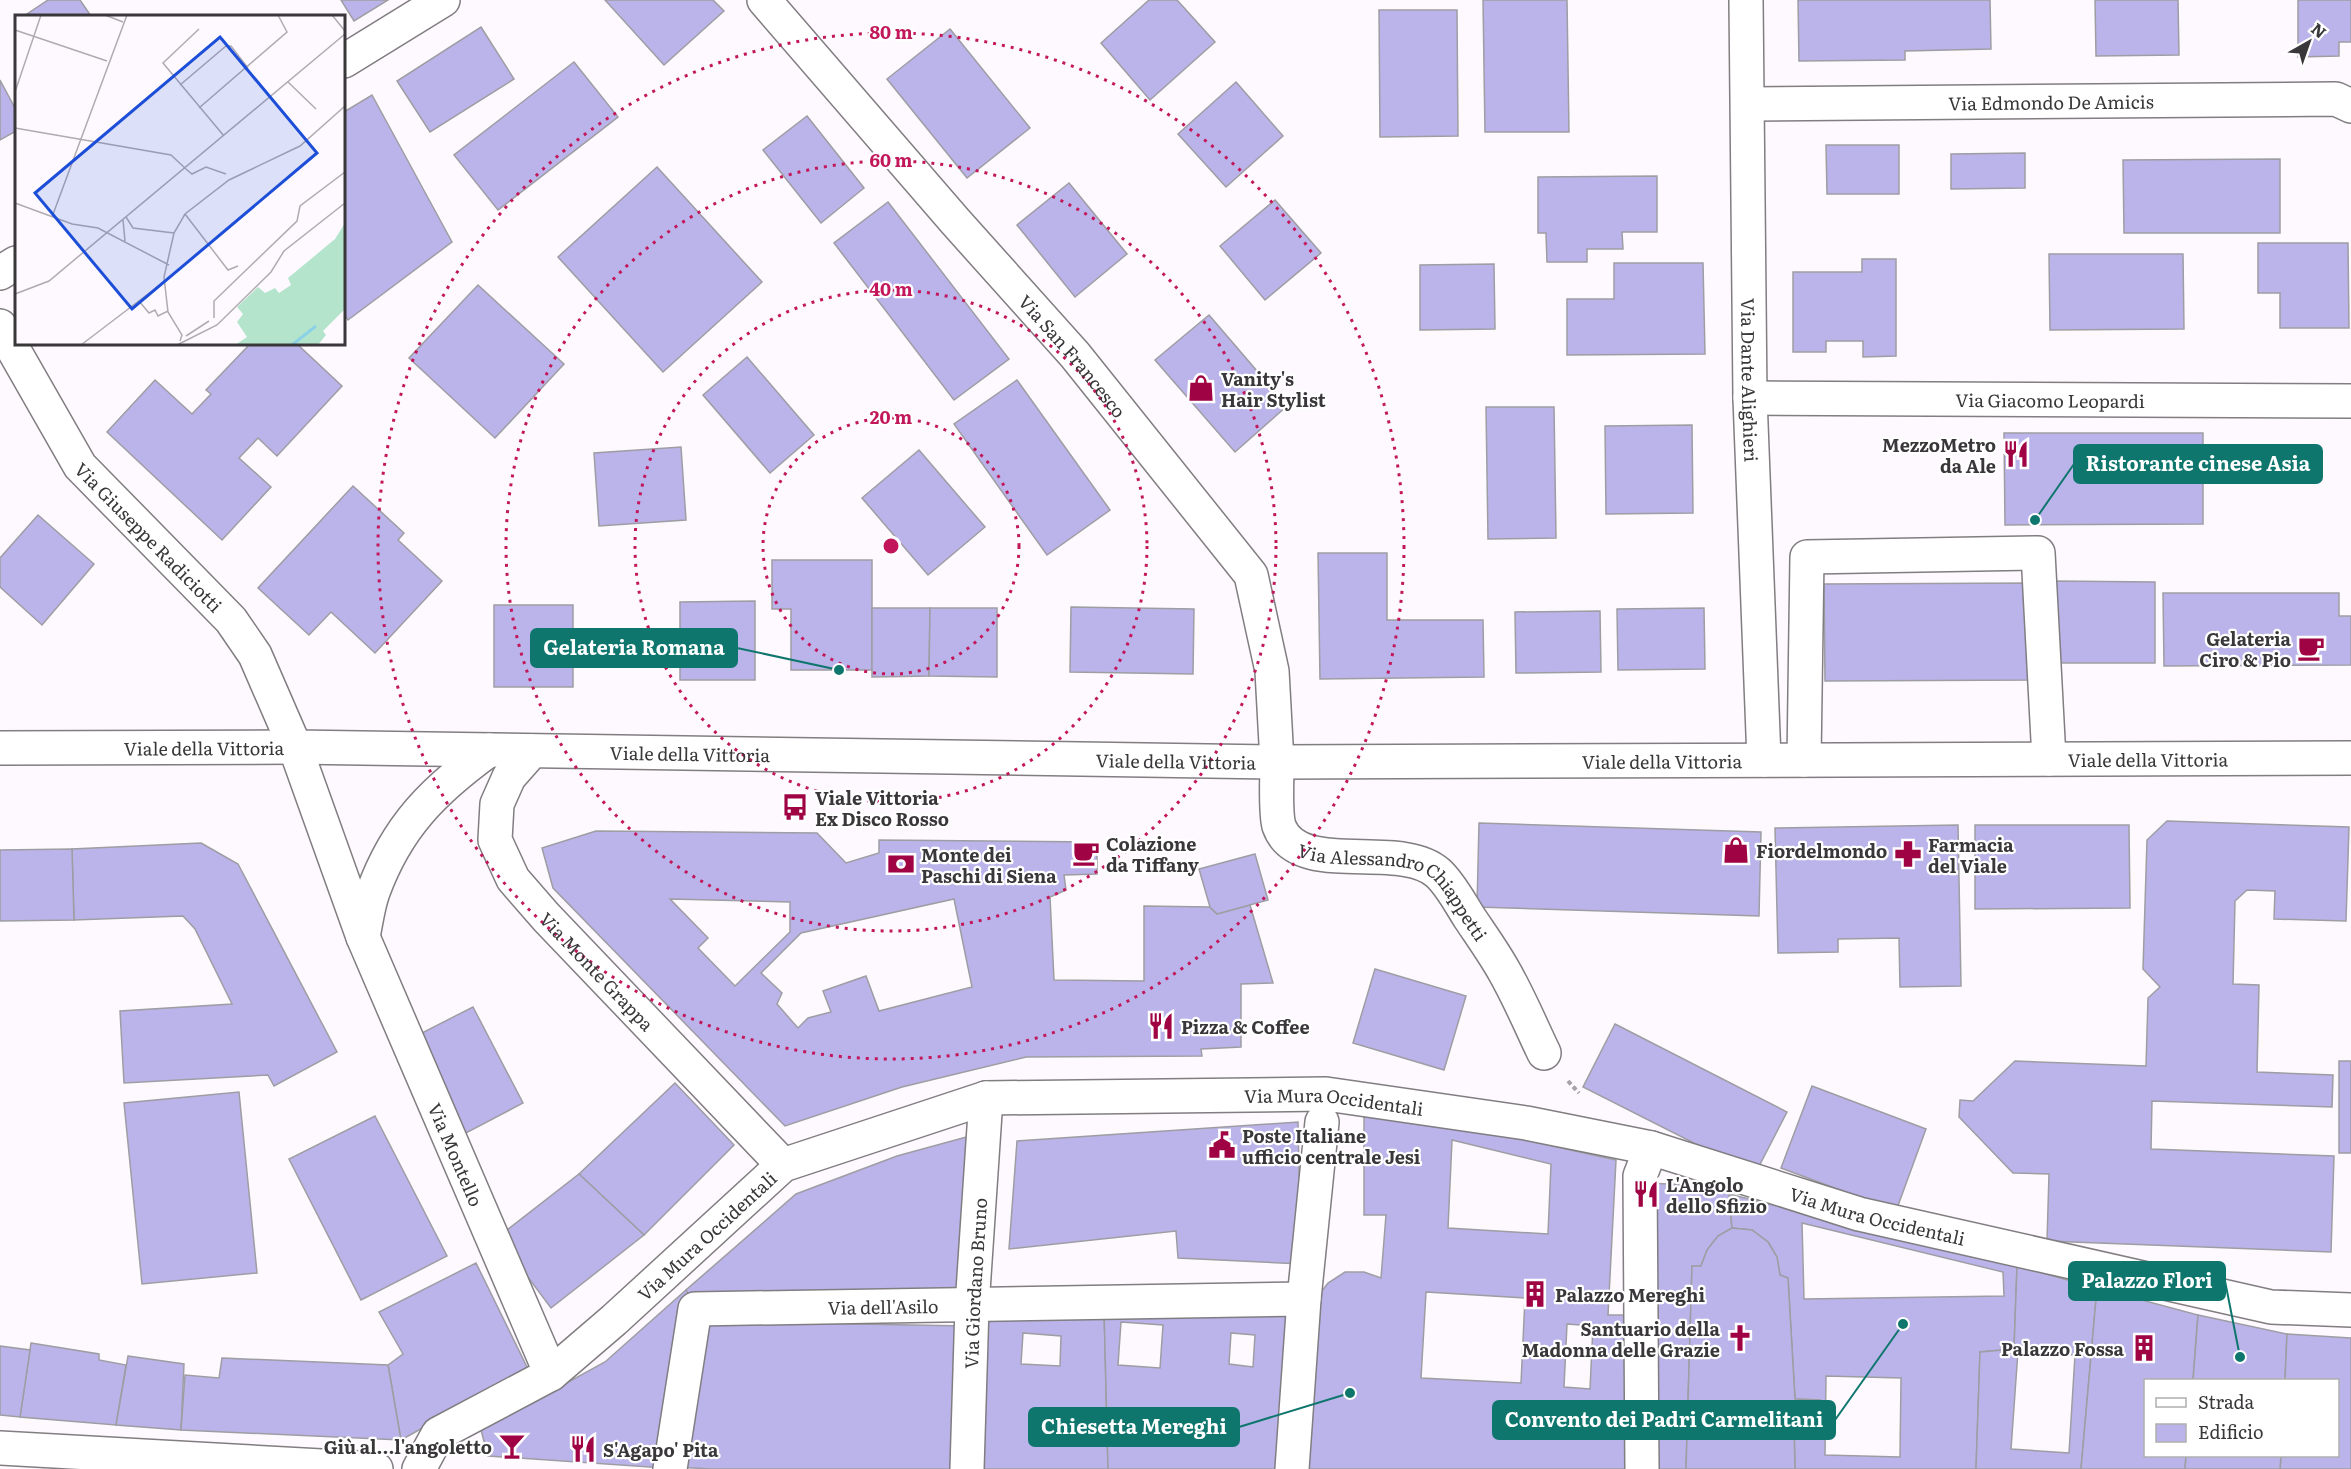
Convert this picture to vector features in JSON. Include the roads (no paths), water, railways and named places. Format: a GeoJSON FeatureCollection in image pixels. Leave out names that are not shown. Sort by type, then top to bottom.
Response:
{"type":"FeatureCollection","features":[{"type":"Feature","properties":{"kind":"street"},"geometry":{"type":"LineString","coordinates":[[345,60],[443,0]]}},
{"type":"Feature","properties":{"kind":"street","name":"Via San Francesco"},"geometry":{"type":"LineString","coordinates":[[764,0],[955,221],[1075,355],[1251,575],[1272,671],[1277,762]]}},
{"type":"Feature","properties":{"kind":"street","name":"Via Dante Alighieri"},"geometry":{"type":"LineString","coordinates":[[1746,0],[1749,104],[1750,398],[1764,760]]}},
{"type":"Feature","properties":{"kind":"street","name":"Via Edmondo De Amicis"},"geometry":{"type":"LineString","coordinates":[[1749,104],[2336,99],[2351,106]]}},
{"type":"Feature","properties":{"kind":"street"},"geometry":{"type":"LineString","coordinates":[[0,273],[15,264]]}},
{"type":"Feature","properties":{"kind":"street","name":"Via Giuseppe Radiciotti"},"geometry":{"type":"LineString","coordinates":[[0,326],[80,466],[231,620],[255,654],[295,747]]}},
{"type":"Feature","properties":{"kind":"street","name":"Via Giacomo Leopardi"},"geometry":{"type":"LineString","coordinates":[[1750,398],[2351,401]]}},
{"type":"Feature","properties":{"kind":"street"},"geometry":{"type":"LineString","coordinates":[[1804,760],[1807,557],[2038,553],[2049,759]]}},
{"type":"Feature","properties":{"kind":"street","name":"Viale della Vittoria"},"geometry":{"type":"LineString","coordinates":[[0,748],[295,747],[1277,762],[2351,758]]}},
{"type":"Feature","properties":{"kind":"street","name":"Via Montello"},"geometry":{"type":"LineString","coordinates":[[295,747],[363,937],[551,1374]]}},
{"type":"Feature","properties":{"kind":"street"},"geometry":{"type":"LineString","coordinates":[[363,937],[372,893],[405,827],[458,773],[489,750]]}},
{"type":"Feature","properties":{"kind":"street","name":"Via Monte Grappa"},"geometry":{"type":"LineString","coordinates":[[532,751],[509,777],[496,804],[495,840],[513,879],[546,917],[783,1165]]}},
{"type":"Feature","properties":{"kind":"street","name":"Via Alessandro Chiappetti"},"geometry":{"type":"LineString","coordinates":[[1277,762],[1279,825],[1285,838],[1300,849],[1317,854],[1404,859],[1422,863],[1437,872],[1504,971],[1544,1053]]}},
{"type":"Feature","properties":{"kind":"street","name":"Via Mura Occidentali"},"geometry":{"type":"LineString","coordinates":[[419,1469],[438,1434],[551,1374],[614,1320],[783,1165],[986,1098],[1326,1094],[1526,1123],[1651,1148],[1858,1214],[2271,1307],[2351,1310]]}},
{"type":"Feature","properties":{"kind":"street","name":"Via Giordano Bruno"},"geometry":{"type":"LineString","coordinates":[[967,1469],[972,1306],[986,1098]]}},
{"type":"Feature","properties":{"kind":"street"},"geometry":{"type":"LineString","coordinates":[[1292,1469],[1304,1299],[1322,1122]]}},
{"type":"Feature","properties":{"kind":"street"},"geometry":{"type":"LineString","coordinates":[[1642,1469],[1640,1176],[1651,1148]]}},
{"type":"Feature","properties":{"kind":"street","name":"Via dell'Asilo"},"geometry":{"type":"LineString","coordinates":[[670,1469],[695,1309],[1304,1299]]}},
{"type":"Feature","properties":{"kind":"street"},"geometry":{"type":"LineString","coordinates":[[0,1448],[106,1461],[376,1469]]}},
{"type":"Feature","properties":{"kind":"place","name":"Vanity's Hair Stylist"},"geometry":{"type":"Point","coordinates":[1201,388]}},
{"type":"Feature","properties":{"kind":"place","name":"MezzoMetro da Ale"},"geometry":{"type":"Point","coordinates":[2016,454]}},
{"type":"Feature","properties":{"kind":"place","name":"Ristorante cinese Asia"},"geometry":{"type":"Point","coordinates":[2035,520]}},
{"type":"Feature","properties":{"kind":"place","name":"Gelateria Ciro & Pio"},"geometry":{"type":"Point","coordinates":[2311,648]}},
{"type":"Feature","properties":{"kind":"place","name":"Gelateria Romana"},"geometry":{"type":"Point","coordinates":[839,670]}},
{"type":"Feature","properties":{"kind":"place","name":"Viale Vittoria Ex Disco Rosso"},"geometry":{"type":"Point","coordinates":[795,807]}},
{"type":"Feature","properties":{"kind":"place","name":"Fiordelmondo"},"geometry":{"type":"Point","coordinates":[1736,850]}},
{"type":"Feature","properties":{"kind":"place","name":"Colazione da Tiffany"},"geometry":{"type":"Point","coordinates":[1086,853]}},
{"type":"Feature","properties":{"kind":"place","name":"Farmacia del Viale"},"geometry":{"type":"Point","coordinates":[1908,854]}},
{"type":"Feature","properties":{"kind":"place","name":"Monte dei Paschi di Siena"},"geometry":{"type":"Point","coordinates":[901,864]}},
{"type":"Feature","properties":{"kind":"place","name":"Pizza & Coffee"},"geometry":{"type":"Point","coordinates":[1161,1026]}},
{"type":"Feature","properties":{"kind":"place","name":"Poste Italiane ufficio centrale Jesi"},"geometry":{"type":"Point","coordinates":[1222,1145]}},
{"type":"Feature","properties":{"kind":"place","name":"L'Angolo dello Sfizio"},"geometry":{"type":"Point","coordinates":[1646,1194]}},
{"type":"Feature","properties":{"kind":"place","name":"Palazzo Mereghi"},"geometry":{"type":"Point","coordinates":[1535,1294]}},
{"type":"Feature","properties":{"kind":"place","name":"Convento dei Padri Carmelitani"},"geometry":{"type":"Point","coordinates":[1903,1324]}},
{"type":"Feature","properties":{"kind":"place","name":"Santuario della Madonna delle Grazie"},"geometry":{"type":"Point","coordinates":[1740,1338]}},
{"type":"Feature","properties":{"kind":"place","name":"Palazzo Fossa"},"geometry":{"type":"Point","coordinates":[2144,1348]}},
{"type":"Feature","properties":{"kind":"place","name":"Palazzo Flori"},"geometry":{"type":"Point","coordinates":[2240,1357]}},
{"type":"Feature","properties":{"kind":"place","name":"Chiesetta Mereghi"},"geometry":{"type":"Point","coordinates":[1350,1393]}},
{"type":"Feature","properties":{"kind":"place","name":"Giù al...l'angoletto"},"geometry":{"type":"Point","coordinates":[512,1446]}},
{"type":"Feature","properties":{"kind":"place","name":"S'Agapo' Pita"},"geometry":{"type":"Point","coordinates":[583,1449]}}]}
